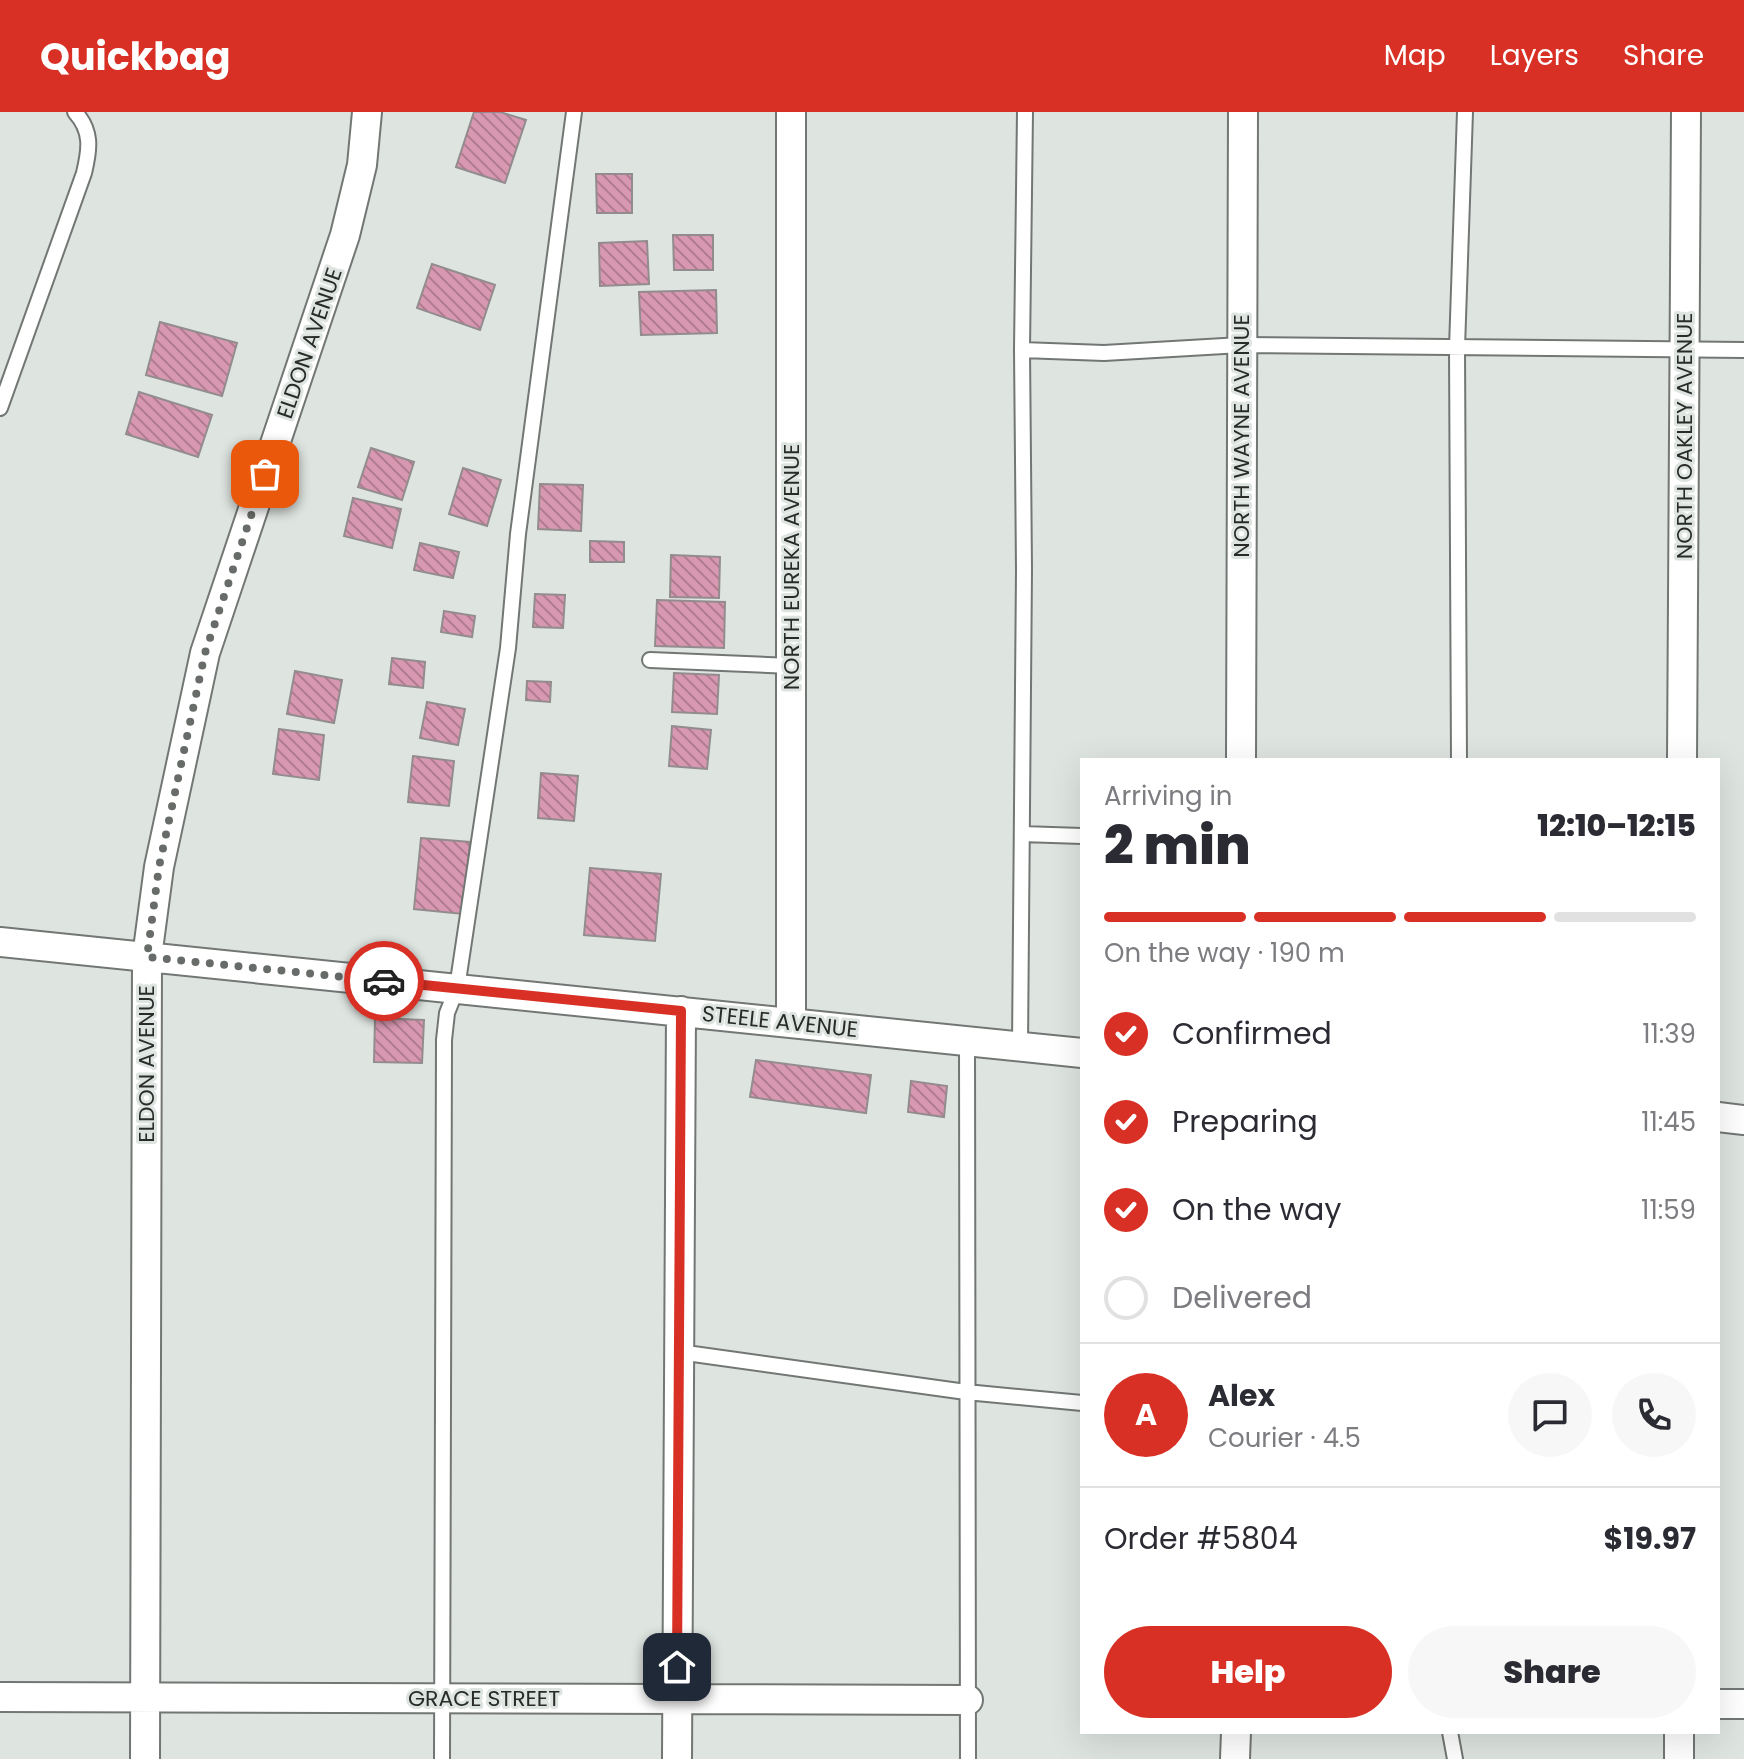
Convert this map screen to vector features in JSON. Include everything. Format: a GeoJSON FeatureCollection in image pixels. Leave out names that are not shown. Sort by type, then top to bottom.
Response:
{"type":"FeatureCollection","features":[{"type":"Feature","properties":{"kind":"street","name":"ELDON AVENUE"},"geometry":{"type":"LineString","coordinates":[[145,1759],[147,957],[159,867],[205,653],[345,235],[362,165],[367,112]]}},
{"type":"Feature","properties":{"kind":"street","name":"NORTH EUREKA AVENUE"},"geometry":{"type":"LineString","coordinates":[[791,112],[791,1023]]}},
{"type":"Feature","properties":{"kind":"street","name":"NORTH WAYNE AVENUE"},"geometry":{"type":"LineString","coordinates":[[1241,758],[1243,112]]}},
{"type":"Feature","properties":{"kind":"street","name":"NORTH OAKLEY AVENUE"},"geometry":{"type":"LineString","coordinates":[[1682,758],[1686,112]]}},
{"type":"Feature","properties":{"kind":"street","name":"STEELE AVENUE"},"geometry":{"type":"LineString","coordinates":[[0,942],[1080,1053]]}},
{"type":"Feature","properties":{"kind":"street"},"geometry":{"type":"LineString","coordinates":[[677,1759],[681,1011]]}},
{"type":"Feature","properties":{"kind":"street"},"geometry":{"type":"LineString","coordinates":[[1720,1117],[1744,1120]]}},
{"type":"Feature","properties":{"kind":"street","name":"GRACE STREET"},"geometry":{"type":"LineString","coordinates":[[0,1697],[968,1700]]}},
{"type":"Feature","properties":{"kind":"street"},"geometry":{"type":"LineString","coordinates":[[1720,1704],[1744,1704]]}},
{"type":"Feature","properties":{"kind":"street"},"geometry":{"type":"LineString","coordinates":[[1235,1759],[1236,1734]]}},
{"type":"Feature","properties":{"kind":"street"},"geometry":{"type":"LineString","coordinates":[[1679,1734],[1679,1759]]}},
{"type":"Feature","properties":{"kind":"lane"},"geometry":{"type":"LineString","coordinates":[[0,408],[84,173],[90,148],[87,125],[75,112]]}},
{"type":"Feature","properties":{"kind":"lane"},"geometry":{"type":"LineString","coordinates":[[442,1759],[444,1040],[447,1013],[457,988],[508,648],[518,534],[574,112]]}},
{"type":"Feature","properties":{"kind":"lane"},"geometry":{"type":"LineString","coordinates":[[1020,1046],[1025,112]]}},
{"type":"Feature","properties":{"kind":"lane"},"geometry":{"type":"LineString","coordinates":[[1459,758],[1457,348],[1465,112]]}},
{"type":"Feature","properties":{"kind":"lane"},"geometry":{"type":"LineString","coordinates":[[1022,350],[1104,353],[1241,345],[1744,350]]}},
{"type":"Feature","properties":{"kind":"lane"},"geometry":{"type":"LineString","coordinates":[[650,660],[791,666]]}},
{"type":"Feature","properties":{"kind":"lane"},"geometry":{"type":"LineString","coordinates":[[1022,834],[1080,836]]}},
{"type":"Feature","properties":{"kind":"lane"},"geometry":{"type":"LineString","coordinates":[[967,1040],[968,1759]]}},
{"type":"Feature","properties":{"kind":"lane"},"geometry":{"type":"LineString","coordinates":[[679,1352],[966,1392],[1080,1403]]}},
{"type":"Feature","properties":{"kind":"lane"},"geometry":{"type":"LineString","coordinates":[[1450,1734],[1455,1759]]}},
{"type":"Feature","properties":{"kind":"building"},"geometry":{"type":"Polygon","coordinates":[[[474,112],[500,112],[526,120],[505,183],[456,167],[474,112]]]}},
{"type":"Feature","properties":{"kind":"building"},"geometry":{"type":"Polygon","coordinates":[[[596,174],[632,174],[632,213],[597,213],[596,174]]]}},
{"type":"Feature","properties":{"kind":"building"},"geometry":{"type":"Polygon","coordinates":[[[673,235],[713,235],[713,270],[674,270],[673,235]]]}},
{"type":"Feature","properties":{"kind":"building"},"geometry":{"type":"Polygon","coordinates":[[[647,241],[649,284],[600,286],[599,243],[647,241]]]}},
{"type":"Feature","properties":{"kind":"building"},"geometry":{"type":"Polygon","coordinates":[[[432,264],[495,285],[480,330],[417,308],[432,264]]]}},
{"type":"Feature","properties":{"kind":"building"},"geometry":{"type":"Polygon","coordinates":[[[716,290],[717,333],[641,335],[639,292],[716,290]]]}},
{"type":"Feature","properties":{"kind":"building"},"geometry":{"type":"Polygon","coordinates":[[[160,322],[237,343],[222,396],[146,375],[160,322]]]}},
{"type":"Feature","properties":{"kind":"building"},"geometry":{"type":"Polygon","coordinates":[[[139,392],[212,415],[198,457],[126,434],[139,392]]]}},
{"type":"Feature","properties":{"kind":"building"},"geometry":{"type":"Polygon","coordinates":[[[371,448],[414,462],[402,500],[358,487],[371,448]]]}},
{"type":"Feature","properties":{"kind":"building"},"geometry":{"type":"Polygon","coordinates":[[[463,468],[501,480],[487,526],[449,514],[463,468]]]}},
{"type":"Feature","properties":{"kind":"building"},"geometry":{"type":"Polygon","coordinates":[[[540,484],[583,485],[581,531],[538,529],[540,484]]]}},
{"type":"Feature","properties":{"kind":"building"},"geometry":{"type":"Polygon","coordinates":[[[353,498],[401,509],[392,548],[344,536],[353,498]]]}},
{"type":"Feature","properties":{"kind":"building"},"geometry":{"type":"Polygon","coordinates":[[[590,541],[624,542],[624,562],[590,562],[590,541]]]}},
{"type":"Feature","properties":{"kind":"building"},"geometry":{"type":"Polygon","coordinates":[[[420,543],[459,552],[453,578],[414,570],[420,543]]]}},
{"type":"Feature","properties":{"kind":"building"},"geometry":{"type":"Polygon","coordinates":[[[671,555],[720,557],[719,598],[670,597],[671,555]]]}},
{"type":"Feature","properties":{"kind":"building"},"geometry":{"type":"Polygon","coordinates":[[[535,594],[565,595],[563,628],[533,627],[535,594]]]}},
{"type":"Feature","properties":{"kind":"building"},"geometry":{"type":"Polygon","coordinates":[[[657,600],[725,602],[724,648],[655,646],[657,600]]]}},
{"type":"Feature","properties":{"kind":"building"},"geometry":{"type":"Polygon","coordinates":[[[444,611],[475,616],[472,637],[441,632],[444,611]]]}},
{"type":"Feature","properties":{"kind":"building"},"geometry":{"type":"Polygon","coordinates":[[[392,658],[425,662],[423,688],[389,684],[392,658]]]}},
{"type":"Feature","properties":{"kind":"building"},"geometry":{"type":"Polygon","coordinates":[[[295,671],[342,680],[334,723],[287,714],[295,671]]]}},
{"type":"Feature","properties":{"kind":"building"},"geometry":{"type":"Polygon","coordinates":[[[674,673],[719,675],[717,714],[672,712],[674,673]]]}},
{"type":"Feature","properties":{"kind":"building"},"geometry":{"type":"Polygon","coordinates":[[[527,681],[551,682],[550,702],[526,700],[527,681]]]}},
{"type":"Feature","properties":{"kind":"building"},"geometry":{"type":"Polygon","coordinates":[[[427,702],[465,709],[458,745],[420,738],[427,702]]]}},
{"type":"Feature","properties":{"kind":"building"},"geometry":{"type":"Polygon","coordinates":[[[672,726],[711,730],[707,769],[669,766],[672,726]]]}},
{"type":"Feature","properties":{"kind":"building"},"geometry":{"type":"Polygon","coordinates":[[[279,729],[324,735],[319,780],[273,774],[279,729]]]}},
{"type":"Feature","properties":{"kind":"building"},"geometry":{"type":"Polygon","coordinates":[[[413,756],[454,761],[449,806],[408,802],[413,756]]]}},
{"type":"Feature","properties":{"kind":"building"},"geometry":{"type":"Polygon","coordinates":[[[541,773],[578,776],[574,821],[538,818],[541,773]]]}},
{"type":"Feature","properties":{"kind":"building"},"geometry":{"type":"Polygon","coordinates":[[[421,838],[470,842],[463,914],[414,909],[421,838]]]}},
{"type":"Feature","properties":{"kind":"building"},"geometry":{"type":"Polygon","coordinates":[[[590,868],[661,874],[655,941],[584,935],[590,868]]]}},
{"type":"Feature","properties":{"kind":"building"},"geometry":{"type":"Polygon","coordinates":[[[375,1018],[424,1020],[422,1063],[374,1062],[375,1018]]]}},
{"type":"Feature","properties":{"kind":"building"},"geometry":{"type":"Polygon","coordinates":[[[756,1060],[871,1075],[866,1113],[750,1097],[756,1060]]]}},
{"type":"Feature","properties":{"kind":"building"},"geometry":{"type":"Polygon","coordinates":[[[911,1081],[947,1086],[944,1117],[908,1112],[911,1081]]]}},
{"type":"Feature","properties":{"kind":"way so far"},"geometry":{"type":"LineString","coordinates":[[265,474],[205,653],[159,867],[147,957],[384,981]]}},
{"type":"Feature","properties":{"kind":"route"},"geometry":{"type":"LineString","coordinates":[[384,981],[681,1011],[677,1667]]}}]}
